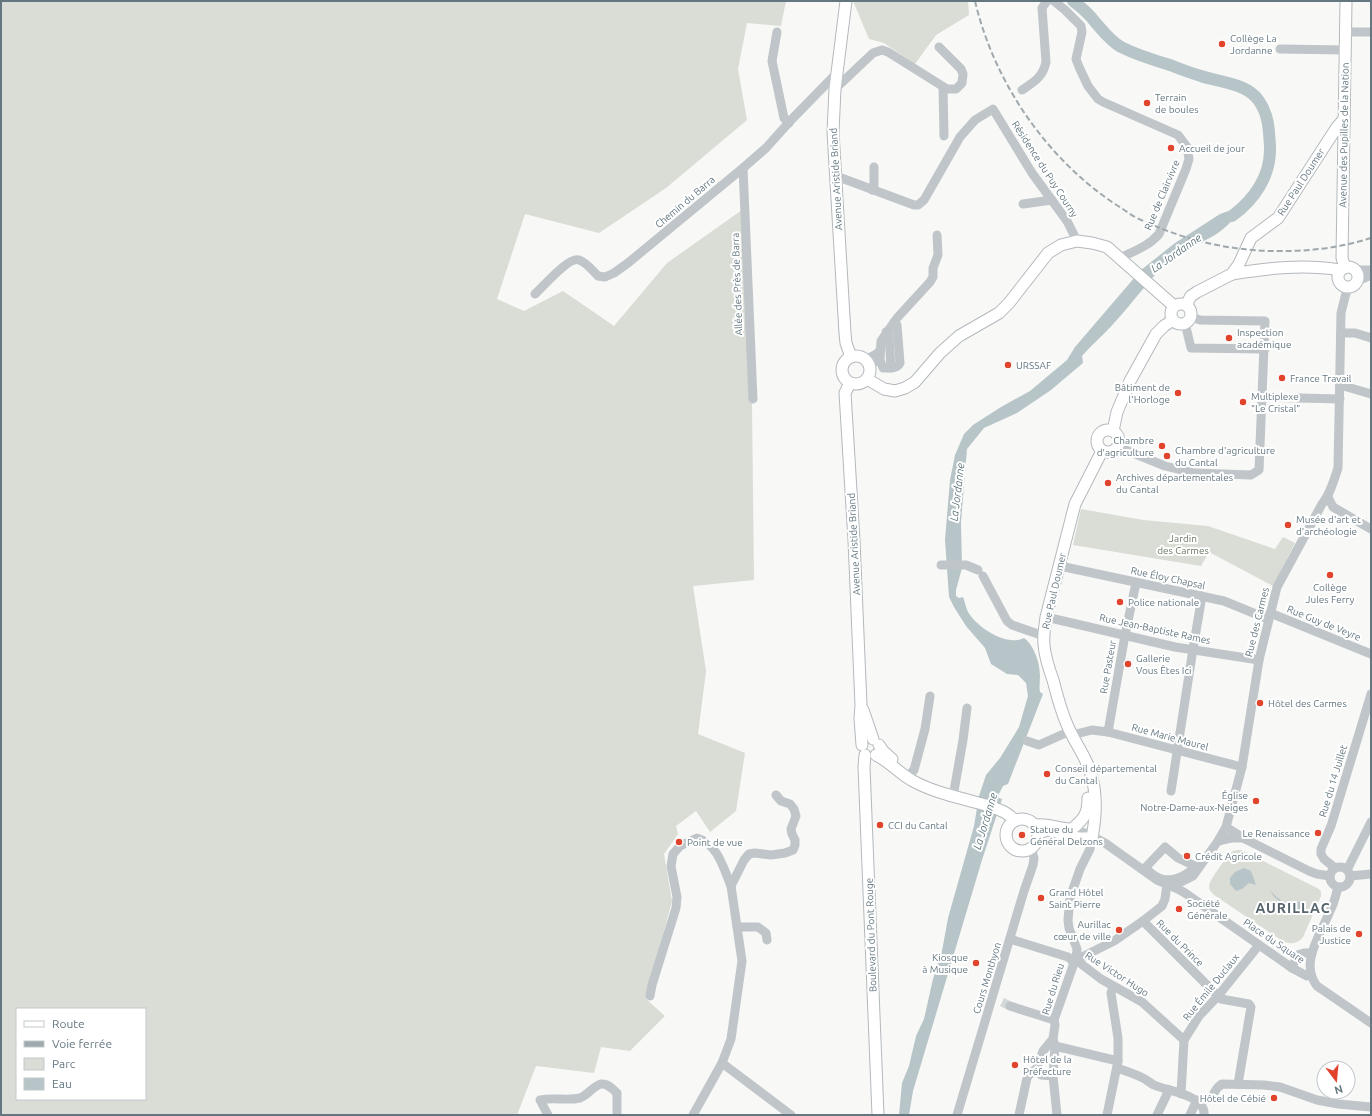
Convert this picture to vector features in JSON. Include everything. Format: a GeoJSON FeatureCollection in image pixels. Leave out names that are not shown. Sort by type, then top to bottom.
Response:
{"type":"FeatureCollection","features":[{"type":"Feature","properties":{"kind":"main road","name":"Avenue Aristide Briand"},"geometry":{"type":"LineString","coordinates":[[846,1],[835,89],[833,132],[845,333],[846,343],[851,358]]}},
{"type":"Feature","properties":{"kind":"main road","name":"Avenue des Pupilles de la Nation"},"geometry":{"type":"LineString","coordinates":[[1346,1],[1342,258],[1344,272],[1358,276],[1352,285]]}},
{"type":"Feature","properties":{"kind":"main road","name":"Rue Paul Doumer"},"geometry":{"type":"LineString","coordinates":[[1232,274],[1239,264],[1251,238],[1278,218],[1344,118]]}},
{"type":"Feature","properties":{"kind":"main road"},"geometry":{"type":"LineString","coordinates":[[869,375],[859,384],[850,383],[844,377],[842,368],[844,363],[855,356],[868,362],[869,375],[884,389],[895,390],[905,388],[915,382],[940,353],[959,336],[999,313],[1048,253],[1061,245],[1078,241],[1092,242],[1107,247],[1174,306]]}},
{"type":"Feature","properties":{"kind":"main road"},"geometry":{"type":"LineString","coordinates":[[1188,313],[1191,296],[1232,274],[1282,268],[1306,268],[1318,266],[1344,272],[1342,286],[1352,285]]}},
{"type":"Feature","properties":{"kind":"main road"},"geometry":{"type":"LineString","coordinates":[[1188,313],[1181,303],[1174,306],[1171,313],[1173,320],[1177,323],[1188,313],[1200,296],[1231,279],[1254,271]]}},
{"type":"Feature","properties":{"kind":"main road"},"geometry":{"type":"LineString","coordinates":[[1112,431],[1117,412],[1130,381],[1156,334],[1173,320]]}},
{"type":"Feature","properties":{"kind":"main road","name":"Avenue Aristide Briand"},"geometry":{"type":"LineString","coordinates":[[850,383],[845,393],[854,540],[861,705],[860,718],[873,750]]}},
{"type":"Feature","properties":{"kind":"main road"},"geometry":{"type":"LineString","coordinates":[[1106,430],[1112,431],[1118,436],[1118,447],[1116,450],[1109,453],[1102,451],[1097,443],[1098,436],[1106,430]]}},
{"type":"Feature","properties":{"kind":"main road","name":"Rue Paul Doumer"},"geometry":{"type":"LineString","coordinates":[[1072,829],[1083,819],[1088,809],[1086,780],[1047,662],[1044,636],[1046,617],[1075,504],[1102,451]]}},
{"type":"Feature","properties":{"kind":"main road","name":"Rue Paul Doumer"},"geometry":{"type":"LineString","coordinates":[[1071,733],[1090,770],[1093,784],[1095,822],[1092,838]]}},
{"type":"Feature","properties":{"kind":"main road"},"geometry":{"type":"LineString","coordinates":[[873,750],[907,774],[911,773]]}},
{"type":"Feature","properties":{"kind":"main road"},"geometry":{"type":"LineString","coordinates":[[873,750],[886,754],[911,773],[953,794]]}},
{"type":"Feature","properties":{"kind":"main road"},"geometry":{"type":"LineString","coordinates":[[873,750],[903,775],[917,783],[1003,811],[1015,821]]}},
{"type":"Feature","properties":{"kind":"main road","name":"Boulevard du Pont Rouge"},"geometry":{"type":"LineString","coordinates":[[873,750],[864,767],[878,1115]]}},
{"type":"Feature","properties":{"kind":"main road"},"geometry":{"type":"LineString","coordinates":[[917,783],[930,782]]}},
{"type":"Feature","properties":{"kind":"main road"},"geometry":{"type":"LineString","coordinates":[[1036,829],[1037,839],[1031,848],[1027,850],[1018,850],[1007,841],[1006,832],[1011,823],[1026,820],[1036,829],[1048,830],[1079,838],[1092,838]]}},
{"type":"Feature","properties":{"kind":"main road"},"geometry":{"type":"LineString","coordinates":[[1036,829],[1044,824],[1065,829],[1072,829]]}},
{"type":"Feature","properties":{"kind":"street"},"geometry":{"type":"LineString","coordinates":[[1022,90],[1036,81],[1041,75],[1046,62],[1042,8],[1047,1]]}},
{"type":"Feature","properties":{"kind":"street","name":"Rue de Clairvivre"},"geometry":{"type":"LineString","coordinates":[[1054,1],[1081,26],[1082,32],[1076,59],[1088,86],[1098,99],[1178,135],[1187,147],[1189,160],[1159,234],[1154,240],[1120,258]]}},
{"type":"Feature","properties":{"kind":"street"},"geometry":{"type":"LineString","coordinates":[[1043,15],[1049,8],[1055,6],[1062,7]]}},
{"type":"Feature","properties":{"kind":"street"},"geometry":{"type":"LineString","coordinates":[[777,32],[772,60],[784,118],[789,123]]}},
{"type":"Feature","properties":{"kind":"street"},"geometry":{"type":"LineString","coordinates":[[1346,32],[1371,32]]}},
{"type":"Feature","properties":{"kind":"street"},"geometry":{"type":"LineString","coordinates":[[835,89],[873,52],[882,50],[888,52],[943,87],[951,90],[956,89],[962,83],[963,74],[961,69],[939,47]]}},
{"type":"Feature","properties":{"kind":"street"},"geometry":{"type":"LineString","coordinates":[[1280,49],[1345,50]]}},
{"type":"Feature","properties":{"kind":"street","name":"Chemin du Barra"},"geometry":{"type":"LineString","coordinates":[[535,294],[562,268],[574,259],[582,261],[598,276],[601,277],[614,273],[665,234],[744,168],[766,148],[837,73]]}},
{"type":"Feature","properties":{"kind":"street"},"geometry":{"type":"LineString","coordinates":[[943,87],[944,136]]}},
{"type":"Feature","properties":{"kind":"street","name":"Résidence du Puy Courny"},"geometry":{"type":"LineString","coordinates":[[872,190],[914,205],[921,203],[960,137],[975,120],[993,109],[1032,173],[1067,221],[1078,241]]}},
{"type":"Feature","properties":{"kind":"street"},"geometry":{"type":"LineString","coordinates":[[836,176],[872,190],[874,185],[874,167]]}},
{"type":"Feature","properties":{"kind":"street","name":"Allée des Près de Barra"},"geometry":{"type":"LineString","coordinates":[[744,168],[753,399]]}},
{"type":"Feature","properties":{"kind":"street"},"geometry":{"type":"LineString","coordinates":[[1023,204],[1052,200]]}},
{"type":"Feature","properties":{"kind":"street"},"geometry":{"type":"LineString","coordinates":[[894,322],[897,325],[900,363],[899,366],[883,368],[880,360],[880,341],[894,322],[923,291],[933,277],[933,268],[938,255],[937,235]]}},
{"type":"Feature","properties":{"kind":"street"},"geometry":{"type":"LineString","coordinates":[[1344,272],[1371,270]]}},
{"type":"Feature","properties":{"kind":"street"},"geometry":{"type":"LineString","coordinates":[[1352,285],[1371,275]]}},
{"type":"Feature","properties":{"kind":"street","name":"Rue des Carmes"},"geometry":{"type":"LineString","coordinates":[[1167,884],[1179,883],[1193,876],[1226,827],[1242,767],[1259,660],[1277,587],[1322,504],[1328,497],[1329,490],[1338,468],[1341,313],[1344,297],[1352,285]]}},
{"type":"Feature","properties":{"kind":"street"},"geometry":{"type":"LineString","coordinates":[[1118,447],[1165,466],[1194,474],[1251,475],[1259,470],[1266,321],[1200,320],[1188,313]]}},
{"type":"Feature","properties":{"kind":"street"},"geometry":{"type":"LineString","coordinates":[[1188,313],[1191,348],[1265,349]]}},
{"type":"Feature","properties":{"kind":"street"},"geometry":{"type":"LineString","coordinates":[[1341,333],[1355,333],[1371,338]]}},
{"type":"Feature","properties":{"kind":"street"},"geometry":{"type":"LineString","coordinates":[[884,335],[889,335],[891,368]]}},
{"type":"Feature","properties":{"kind":"street"},"geometry":{"type":"LineString","coordinates":[[864,359],[873,356],[880,350]]}},
{"type":"Feature","properties":{"kind":"street"},"geometry":{"type":"LineString","coordinates":[[869,375],[872,363],[880,360]]}},
{"type":"Feature","properties":{"kind":"street"},"geometry":{"type":"LineString","coordinates":[[1340,385],[1371,394]]}},
{"type":"Feature","properties":{"kind":"street"},"geometry":{"type":"LineString","coordinates":[[1262,397],[1340,399]]}},
{"type":"Feature","properties":{"kind":"street"},"geometry":{"type":"LineString","coordinates":[[1328,497],[1333,507],[1371,529]]}},
{"type":"Feature","properties":{"kind":"street"},"geometry":{"type":"LineString","coordinates":[[941,565],[966,565],[980,573],[1007,621],[1012,626],[1044,636]]}},
{"type":"Feature","properties":{"kind":"street","name":"Rue Éloy Chapsal"},"geometry":{"type":"LineString","coordinates":[[1060,566],[1224,601],[1269,616]]}},
{"type":"Feature","properties":{"kind":"street","name":"Rue Pasteur"},"geometry":{"type":"LineString","coordinates":[[1108,732],[1125,635],[1136,583]]}},
{"type":"Feature","properties":{"kind":"street"},"geometry":{"type":"LineString","coordinates":[[1171,791],[1202,596]]}},
{"type":"Feature","properties":{"kind":"street","name":"Rue Guy de Veyre"},"geometry":{"type":"LineString","coordinates":[[1269,616],[1371,654]]}},
{"type":"Feature","properties":{"kind":"street","name":"Rue Jean-Baptiste Rames"},"geometry":{"type":"LineString","coordinates":[[1046,617],[1193,649],[1259,660]]}},
{"type":"Feature","properties":{"kind":"street","name":"Rue du 14 Juillet"},"geometry":{"type":"LineString","coordinates":[[1333,872],[1321,854],[1321,849],[1331,826],[1371,694]]}},
{"type":"Feature","properties":{"kind":"street"},"geometry":{"type":"LineString","coordinates":[[911,773],[914,770],[930,696]]}},
{"type":"Feature","properties":{"kind":"street"},"geometry":{"type":"LineString","coordinates":[[953,794],[963,740],[966,708]]}},
{"type":"Feature","properties":{"kind":"street","name":"Rue Marie Maurel"},"geometry":{"type":"LineString","coordinates":[[1071,733],[1092,730],[1108,732],[1242,767]]}},
{"type":"Feature","properties":{"kind":"street"},"geometry":{"type":"LineString","coordinates":[[1027,741],[1039,745],[1071,733]]}},
{"type":"Feature","properties":{"kind":"street"},"geometry":{"type":"LineString","coordinates":[[731,886],[744,860],[749,854],[755,853],[771,855],[785,853],[793,850],[796,845],[791,829],[796,816],[794,809],[790,804],[781,801],[776,795]]}},
{"type":"Feature","properties":{"kind":"street"},"geometry":{"type":"LineString","coordinates":[[1333,872],[1332,884],[1338,887],[1344,887],[1347,885],[1349,882],[1349,873],[1371,822]]}},
{"type":"Feature","properties":{"kind":"street"},"geometry":{"type":"LineString","coordinates":[[1226,827],[1245,839],[1317,874],[1333,872],[1342,867],[1349,873],[1371,874]]}},
{"type":"Feature","properties":{"kind":"street","name":"Place du Square"},"geometry":{"type":"LineString","coordinates":[[1072,829],[1088,834],[1092,838],[1105,843],[1146,873],[1157,880],[1185,893],[1292,968],[1308,976],[1311,975],[1310,961],[1312,953],[1331,910],[1338,887]]}},
{"type":"Feature","properties":{"kind":"street"},"geometry":{"type":"LineString","coordinates":[[650,996],[676,908],[677,897],[671,866],[673,854],[680,846],[698,838],[705,840],[717,854],[731,886],[742,961],[730,1039],[722,1063],[693,1115]]}},
{"type":"Feature","properties":{"kind":"street"},"geometry":{"type":"LineString","coordinates":[[1074,961],[1077,949],[1069,928],[1068,920],[1070,898],[1080,869],[1090,849],[1092,838]]}},
{"type":"Feature","properties":{"kind":"street"},"geometry":{"type":"LineString","coordinates":[[1218,841],[1231,838],[1245,839]]}},
{"type":"Feature","properties":{"kind":"street"},"geometry":{"type":"LineString","coordinates":[[1165,847],[1178,858],[1195,866],[1191,871],[1180,878],[1163,879],[1156,876],[1145,868],[1165,847]]}},
{"type":"Feature","properties":{"kind":"street","name":"Cours Monthyon"},"geometry":{"type":"LineString","coordinates":[[957,1115],[1033,865],[1034,858],[1031,848]]}},
{"type":"Feature","properties":{"kind":"street"},"geometry":{"type":"LineString","coordinates":[[1074,961],[1114,941],[1162,906],[1165,899],[1167,884]]}},
{"type":"Feature","properties":{"kind":"street","name":"Rue du Prince"},"geometry":{"type":"LineString","coordinates":[[1143,921],[1218,996]]}},
{"type":"Feature","properties":{"kind":"street"},"geometry":{"type":"LineString","coordinates":[[737,927],[758,927],[766,933],[767,940]]}},
{"type":"Feature","properties":{"kind":"street","name":"Rue Victor Hugo"},"geometry":{"type":"LineString","coordinates":[[1010,939],[1068,957],[1113,987],[1142,1002],[1184,1040]]}},
{"type":"Feature","properties":{"kind":"street","name":"Rue Émile Duclaux"},"geometry":{"type":"LineString","coordinates":[[1181,1094],[1184,1040],[1199,1016],[1218,996],[1259,945]]}},
{"type":"Feature","properties":{"kind":"street"},"geometry":{"type":"LineString","coordinates":[[1292,968],[1297,955],[1312,953]]}},
{"type":"Feature","properties":{"kind":"street","name":"Rue du Rieu"},"geometry":{"type":"LineString","coordinates":[[1057,1115],[1053,1076],[1054,1020],[1074,961]]}},
{"type":"Feature","properties":{"kind":"street"},"geometry":{"type":"LineString","coordinates":[[1311,975],[1317,986],[1370,1020]]}},
{"type":"Feature","properties":{"kind":"street"},"geometry":{"type":"LineString","coordinates":[[1109,1115],[1117,1065],[1118,1038],[1111,993],[1113,987]]}},
{"type":"Feature","properties":{"kind":"street"},"geometry":{"type":"LineString","coordinates":[[993,996],[1002,1002]]}},
{"type":"Feature","properties":{"kind":"street"},"geometry":{"type":"LineString","coordinates":[[1218,996],[1221,999],[1249,1004],[1251,1007],[1238,1084]]}},
{"type":"Feature","properties":{"kind":"street"},"geometry":{"type":"LineString","coordinates":[[1010,1006],[1054,1020]]}},
{"type":"Feature","properties":{"kind":"street"},"geometry":{"type":"LineString","coordinates":[[1019,1115],[1027,1078],[1037,1068],[1043,1051],[1054,1043],[1117,1065],[1154,1085],[1187,1096],[1204,1110],[1204,1115]]}},
{"type":"Feature","properties":{"kind":"street"},"geometry":{"type":"LineString","coordinates":[[722,1063],[791,1115]]}},
{"type":"Feature","properties":{"kind":"street"},"geometry":{"type":"LineString","coordinates":[[1037,1068],[1041,1075],[1053,1076]]}},
{"type":"Feature","properties":{"kind":"street"},"geometry":{"type":"LineString","coordinates":[[548,1115],[540,1100],[549,1098],[573,1099],[582,1097],[600,1084],[607,1084],[617,1093],[617,1115]]}},
{"type":"Feature","properties":{"kind":"street"},"geometry":{"type":"LineString","coordinates":[[1190,1115],[1197,1100],[1209,1099],[1222,1084],[1280,1087],[1317,1100],[1338,1104],[1371,1107]]}},
{"type":"Feature","properties":{"kind":"street"},"geometry":{"type":"LineString","coordinates":[[1157,1115],[1169,1090]]}},
{"type":"Feature","properties":{"kind":"green space"},"geometry":{"type":"Polygon","coordinates":[[[1,1],[786,1],[781,26],[747,23],[738,69],[747,120],[666,188],[599,233],[525,214],[497,299],[524,311],[563,291],[614,326],[667,263],[742,210],[752,406],[754,580],[693,586],[706,671],[698,734],[745,753],[736,811],[710,832],[696,811],[676,826],[678,834],[664,854],[672,901],[646,999],[665,1016],[630,1051],[601,1047],[594,1073],[536,1066],[517,1115],[1,1115],[1,1]]]}},
{"type":"Feature","properties":{"kind":"green space"},"geometry":{"type":"Polygon","coordinates":[[[853,1],[968,1],[969,15],[936,35],[915,64],[884,43],[869,39],[853,1]]]}},
{"type":"Feature","properties":{"kind":"green space","name":"Jardin des Carmes"},"geometry":{"type":"Polygon","coordinates":[[[1081,509],[1143,520],[1208,526],[1275,549],[1283,537],[1295,543],[1273,586],[1209,552],[1201,566],[1073,545],[1081,509]]]}},
{"type":"Feature","properties":{"kind":"green space"},"geometry":{"type":"Polygon","coordinates":[[[1237,850],[1241,850],[1319,889],[1321,896],[1303,937],[1299,941],[1292,943],[1284,942],[1210,891],[1210,884],[1214,875],[1229,854],[1237,850]]]}},
{"type":"Feature","properties":{"kind":"water"},"geometry":{"type":"Polygon","coordinates":[[[1245,205],[1231,222],[1219,232],[1181,252],[1167,262],[1122,315],[1082,356],[1083,363],[1051,390],[1017,413],[984,428],[967,449],[961,522],[962,568],[956,590],[956,596],[959,598],[963,597],[968,612],[972,618],[993,634],[1009,640],[1024,638],[1028,641],[1038,660],[1040,671],[1040,692],[1043,694],[1008,784],[1003,786],[999,794],[999,798],[1002,799],[982,860],[913,1091],[909,1115],[899,1115],[902,1083],[909,1066],[916,1036],[924,1019],[933,979],[942,951],[948,918],[974,826],[979,796],[986,775],[1000,758],[1019,727],[1028,696],[1026,683],[1018,675],[1007,674],[991,664],[985,648],[966,626],[949,597],[945,540],[950,480],[955,455],[964,434],[973,425],[1030,391],[1067,360],[1075,347],[1141,270],[1175,243],[1220,214],[1245,205]]]}},
{"type":"Feature","properties":{"kind":"water"},"geometry":{"type":"Polygon","coordinates":[[[1244,868],[1251,871],[1256,885],[1249,883],[1242,889],[1236,891],[1230,884],[1230,878],[1235,872],[1244,868]]]}},
{"type":"Feature","properties":{"kind":"water"},"geometry":{"type":"Polygon","coordinates":[[[1270,890],[1281,900],[1300,902],[1303,909],[1298,912],[1293,905],[1283,902],[1274,897],[1270,890]]]}},
{"type":"Feature","properties":{"kind":"waterway","name":"La Jordanne"},"geometry":{"type":"LineString","coordinates":[[1073,1],[1088,13],[1117,45],[1145,57],[1193,74],[1240,87],[1254,95],[1259,101],[1267,117],[1269,129],[1270,158],[1268,168],[1254,195],[1232,216]]}},
{"type":"Feature","properties":{"kind":"tunnel"},"geometry":{"type":"LineString","coordinates":[[1002,1002],[1010,1006]]}},
{"type":"Feature","properties":{"kind":"railway"},"geometry":{"type":"LineString","coordinates":[[975,1],[995,60],[1009,89],[1026,116],[1045,141],[1067,164],[1090,185],[1132,215],[1153,225],[1189,238],[1226,247],[1265,251],[1317,249],[1350,244],[1371,238]]}},
{"type":"Feature","properties":{"kind":"place","name":"Collège La Jordanne"},"geometry":{"type":"Point","coordinates":[1222,44]}},
{"type":"Feature","properties":{"kind":"place","name":"Terrain de boules"},"geometry":{"type":"Point","coordinates":[1147,103]}},
{"type":"Feature","properties":{"kind":"place","name":"Accueil de jour"},"geometry":{"type":"Point","coordinates":[1171,148]}},
{"type":"Feature","properties":{"kind":"place","name":"Inspection académique"},"geometry":{"type":"Point","coordinates":[1229,338]}},
{"type":"Feature","properties":{"kind":"place","name":"URSSAF"},"geometry":{"type":"Point","coordinates":[1008,365]}},
{"type":"Feature","properties":{"kind":"place","name":"France Travail"},"geometry":{"type":"Point","coordinates":[1282,378]}},
{"type":"Feature","properties":{"kind":"place","name":"Bâtiment de l'Horloge"},"geometry":{"type":"Point","coordinates":[1178,393]}},
{"type":"Feature","properties":{"kind":"place","name":"Multiplexe \"Le Cristal\""},"geometry":{"type":"Point","coordinates":[1243,402]}},
{"type":"Feature","properties":{"kind":"place","name":"Chambre d'agriculture"},"geometry":{"type":"Point","coordinates":[1162,446]}},
{"type":"Feature","properties":{"kind":"place","name":"Chambre d'agriculture du Cantal"},"geometry":{"type":"Point","coordinates":[1167,456]}},
{"type":"Feature","properties":{"kind":"place","name":"Archives départementales du Cantal"},"geometry":{"type":"Point","coordinates":[1108,483]}},
{"type":"Feature","properties":{"kind":"place","name":"Musée d'art et d'archéologie"},"geometry":{"type":"Point","coordinates":[1288,525]}},
{"type":"Feature","properties":{"kind":"place","name":"Collège Jules Ferry"},"geometry":{"type":"Point","coordinates":[1330,575]}},
{"type":"Feature","properties":{"kind":"place","name":"Police nationale"},"geometry":{"type":"Point","coordinates":[1120,602]}},
{"type":"Feature","properties":{"kind":"place","name":"Gallerie Vous Êtes Ici"},"geometry":{"type":"Point","coordinates":[1128,664]}},
{"type":"Feature","properties":{"kind":"place","name":"Hôtel des Carmes"},"geometry":{"type":"Point","coordinates":[1260,703]}},
{"type":"Feature","properties":{"kind":"place","name":"Conseil départemental du Cantal"},"geometry":{"type":"Point","coordinates":[1047,774]}},
{"type":"Feature","properties":{"kind":"place","name":"Église Notre-Dame-aux-Neiges"},"geometry":{"type":"Point","coordinates":[1256,801]}},
{"type":"Feature","properties":{"kind":"place","name":"CCI du Cantal"},"geometry":{"type":"Point","coordinates":[880,825]}},
{"type":"Feature","properties":{"kind":"place","name":"Le Renaissance"},"geometry":{"type":"Point","coordinates":[1318,833]}},
{"type":"Feature","properties":{"kind":"place","name":"Statue du Général Delzons"},"geometry":{"type":"Point","coordinates":[1022,835]}},
{"type":"Feature","properties":{"kind":"place","name":"Point de vue"},"geometry":{"type":"Point","coordinates":[679,842]}},
{"type":"Feature","properties":{"kind":"place","name":"Crédit Agricole"},"geometry":{"type":"Point","coordinates":[1187,856]}},
{"type":"Feature","properties":{"kind":"place","name":"Grand Hôtel Saint Pierre"},"geometry":{"type":"Point","coordinates":[1041,898]}},
{"type":"Feature","properties":{"kind":"place","name":"Société Générale"},"geometry":{"type":"Point","coordinates":[1179,909]}},
{"type":"Feature","properties":{"kind":"place","name":"Aurillac cœur de ville"},"geometry":{"type":"Point","coordinates":[1119,930]}},
{"type":"Feature","properties":{"kind":"place","name":"Palais de Justice"},"geometry":{"type":"Point","coordinates":[1359,934]}},
{"type":"Feature","properties":{"kind":"place","name":"Kiosque à Musique"},"geometry":{"type":"Point","coordinates":[976,963]}},
{"type":"Feature","properties":{"kind":"place","name":"Hôtel de la Préfecture"},"geometry":{"type":"Point","coordinates":[1015,1065]}},
{"type":"Feature","properties":{"kind":"place","name":"Hôtel de Cébié"},"geometry":{"type":"Point","coordinates":[1274,1098]}},
{"type":"Feature","properties":{"kind":"district","name":"AURILLAC"},"geometry":{"type":"Point","coordinates":[1293,908]}}]}
